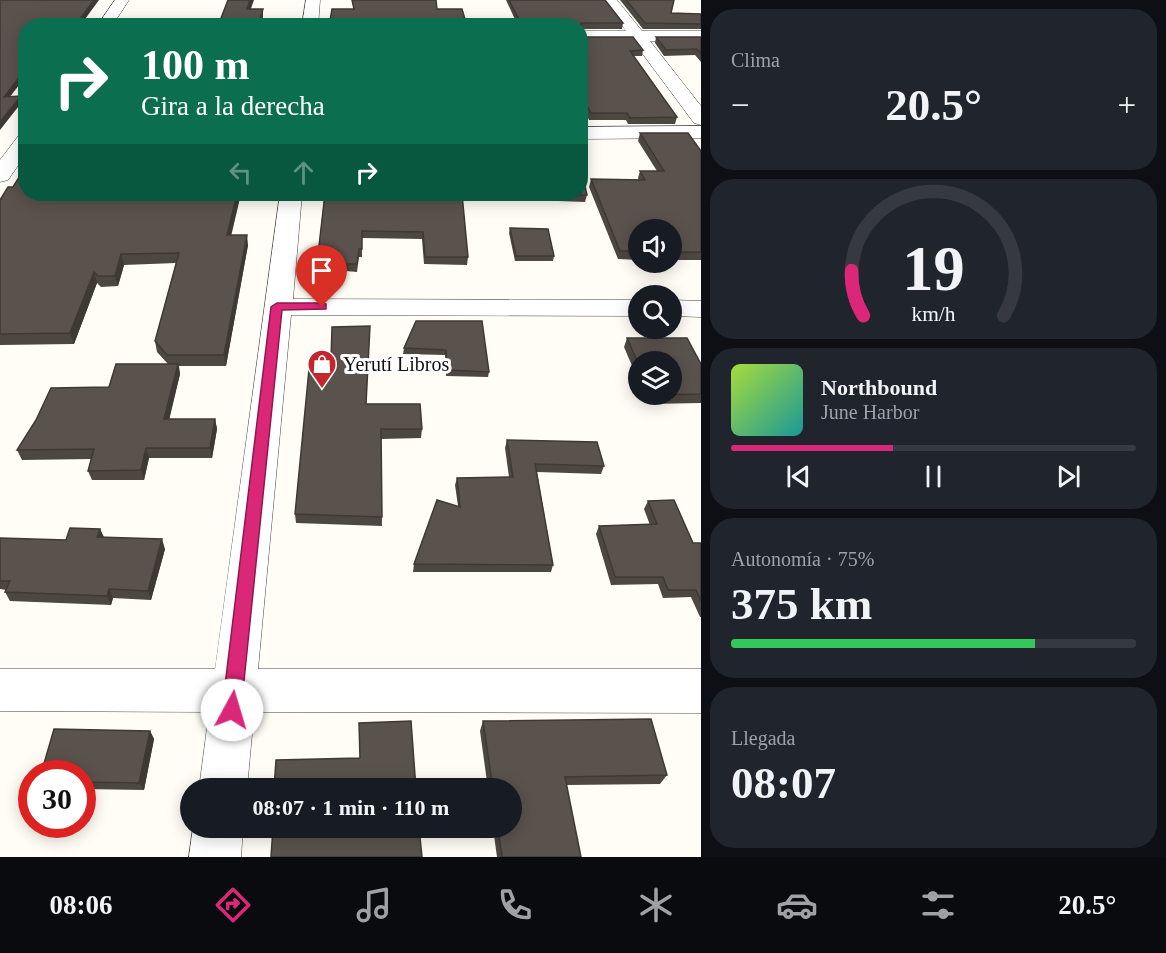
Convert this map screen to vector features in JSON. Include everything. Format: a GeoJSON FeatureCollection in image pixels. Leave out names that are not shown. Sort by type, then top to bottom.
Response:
{"type":"FeatureCollection","features":[{"type":"Feature","properties":{"kind":"street"},"geometry":{"type":"LineString","coordinates":[[110,18],[122,0]]}},
{"type":"Feature","properties":{"kind":"street"},"geometry":{"type":"LineString","coordinates":[[311,18],[313,0]]}},
{"type":"Feature","properties":{"kind":"street"},"geometry":{"type":"LineString","coordinates":[[610,0],[701,119]]}},
{"type":"Feature","properties":{"kind":"street"},"geometry":{"type":"LineString","coordinates":[[588,36],[701,36]]}},
{"type":"Feature","properties":{"kind":"street"},"geometry":{"type":"LineString","coordinates":[[588,133],[701,132]]}},
{"type":"Feature","properties":{"kind":"street"},"geometry":{"type":"LineString","coordinates":[[0,175],[18,139]]}},
{"type":"Feature","properties":{"kind":"street"},"geometry":{"type":"LineString","coordinates":[[224,778],[290,201]]}},
{"type":"Feature","properties":{"kind":"street"},"geometry":{"type":"LineString","coordinates":[[277,307],[628,308]]}},
{"type":"Feature","properties":{"kind":"street"},"geometry":{"type":"LineString","coordinates":[[682,308],[701,309]]}},
{"type":"Feature","properties":{"kind":"street"},"geometry":{"type":"LineString","coordinates":[[0,690],[701,691]]}},
{"type":"Feature","properties":{"kind":"street"},"geometry":{"type":"LineString","coordinates":[[215,857],[217,838]]}},
{"type":"Feature","properties":{"kind":"building"},"geometry":{"type":"Polygon","coordinates":[[[0,0],[94,0],[81,18],[18,18],[18,79],[4,97],[18,96],[18,100],[0,122],[0,0]]]}},
{"type":"Feature","properties":{"kind":"building"},"geometry":{"type":"Polygon","coordinates":[[[228,0],[250,0],[247,9],[263,9],[260,18],[221,18],[228,0]]]}},
{"type":"Feature","properties":{"kind":"building"},"geometry":{"type":"Polygon","coordinates":[[[352,0],[436,0],[437,9],[462,9],[465,18],[330,18],[332,9],[354,9],[352,0]]]}},
{"type":"Feature","properties":{"kind":"building"},"geometry":{"type":"Polygon","coordinates":[[[509,0],[605,0],[623,23],[588,23],[588,18],[518,18],[509,0]]]}},
{"type":"Feature","properties":{"kind":"building"},"geometry":{"type":"Polygon","coordinates":[[[626,0],[674,0],[671,13],[701,14],[701,24],[645,23],[626,0]]]}},
{"type":"Feature","properties":{"kind":"building"},"geometry":{"type":"Polygon","coordinates":[[[588,37],[633,37],[643,50],[630,51],[677,117],[630,118],[627,113],[591,113],[588,108],[588,37]]]}},
{"type":"Feature","properties":{"kind":"building"},"geometry":{"type":"Polygon","coordinates":[[[656,37],[701,37],[701,54],[697,49],[666,50],[656,37]]]}},
{"type":"Feature","properties":{"kind":"building"},"geometry":{"type":"Polygon","coordinates":[[[640,133],[688,133],[701,151],[701,252],[682,252],[682,219],[628,219],[628,251],[620,251],[591,179],[645,180],[640,171],[664,171],[640,133]]]}},
{"type":"Feature","properties":{"kind":"building"},"geometry":{"type":"Polygon","coordinates":[[[18,179],[18,201],[235,201],[227,235],[247,235],[224,355],[167,355],[155,341],[179,253],[121,254],[115,276],[98,276],[94,272],[70,333],[0,334],[0,200],[8,187],[13,187],[18,179]]]}},
{"type":"Feature","properties":{"kind":"building"},"geometry":{"type":"Polygon","coordinates":[[[324,201],[463,201],[468,257],[425,257],[423,232],[362,231],[362,249],[359,249],[357,264],[346,264],[345,272],[316,272],[324,201]]]}},
{"type":"Feature","properties":{"kind":"building"},"geometry":{"type":"Polygon","coordinates":[[[510,228],[548,229],[554,256],[516,256],[510,228]]]}},
{"type":"Feature","properties":{"kind":"building"},"geometry":{"type":"Polygon","coordinates":[[[416,321],[482,321],[489,372],[447,370],[446,350],[404,348],[416,321]]]}},
{"type":"Feature","properties":{"kind":"building"},"geometry":{"type":"Polygon","coordinates":[[[370,326],[366,404],[420,404],[422,429],[381,429],[382,517],[295,514],[310,359],[331,359],[332,327],[370,326]]]}},
{"type":"Feature","properties":{"kind":"building"},"geometry":{"type":"Polygon","coordinates":[[[627,338],[687,338],[701,364],[701,394],[682,394],[682,351],[633,351],[627,338]]]}},
{"type":"Feature","properties":{"kind":"building"},"geometry":{"type":"Polygon","coordinates":[[[116,364],[178,364],[164,419],[215,419],[210,448],[146,448],[141,470],[88,471],[94,449],[17,450],[36,420],[51,388],[109,387],[116,364]]]}},
{"type":"Feature","properties":{"kind":"building"},"geometry":{"type":"Polygon","coordinates":[[[507,440],[597,442],[604,466],[535,464],[553,565],[414,564],[437,500],[460,507],[457,478],[513,477],[507,440]]]}},
{"type":"Feature","properties":{"kind":"building"},"geometry":{"type":"Polygon","coordinates":[[[674,500],[693,543],[701,543],[701,601],[696,590],[668,590],[663,577],[615,577],[599,526],[657,524],[648,501],[674,500]]]}},
{"type":"Feature","properties":{"kind":"building"},"geometry":{"type":"Polygon","coordinates":[[[70,528],[100,529],[97,537],[162,539],[148,591],[109,589],[107,596],[5,592],[10,581],[0,581],[0,538],[66,540],[70,528]]]}},
{"type":"Feature","properties":{"kind":"building"},"geometry":{"type":"Polygon","coordinates":[[[651,719],[667,775],[565,777],[581,857],[502,857],[499,838],[522,838],[522,778],[491,778],[483,721],[651,719]]]}},
{"type":"Feature","properties":{"kind":"building"},"geometry":{"type":"Polygon","coordinates":[[[411,721],[415,778],[275,778],[276,760],[360,758],[359,723],[411,721]]]}},
{"type":"Feature","properties":{"kind":"building"},"geometry":{"type":"Polygon","coordinates":[[[54,729],[150,731],[139,783],[96,782],[96,760],[45,760],[54,729]]]}},
{"type":"Feature","properties":{"kind":"building"},"geometry":{"type":"Polygon","coordinates":[[[272,838],[420,838],[422,857],[271,857],[272,838]]]}},
{"type":"Feature","properties":{"kind":"place","name":"Yerutí Libros"},"geometry":{"type":"Point","coordinates":[322,390]}},
{"type":"Feature","properties":{"kind":"route"},"geometry":{"type":"LineString","coordinates":[[232,710],[277,307],[322,307]]}}]}
